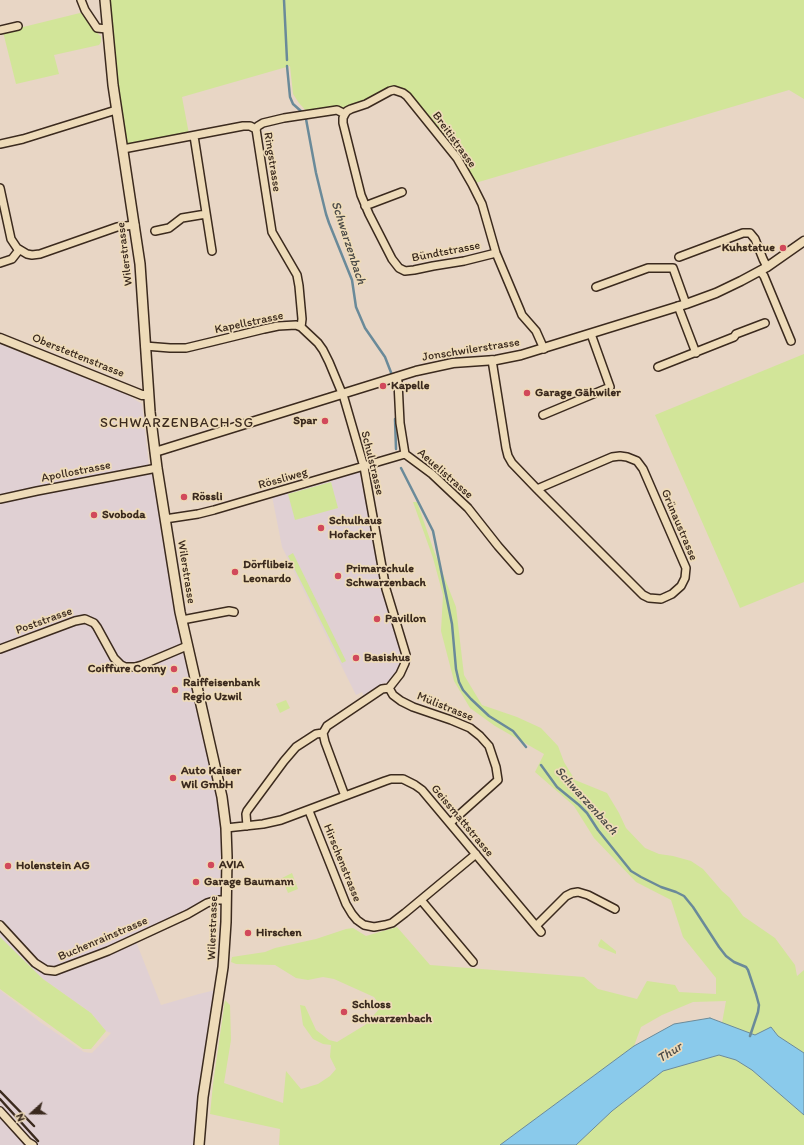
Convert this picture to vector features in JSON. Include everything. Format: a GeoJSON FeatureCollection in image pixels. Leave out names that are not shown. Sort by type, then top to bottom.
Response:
{"type":"FeatureCollection","features":[{"type":"Feature","properties":{"kind":"main road","name":"Wilerstrasse"},"geometry":{"type":"LineString","coordinates":[[105,0],[116,110],[140,264],[148,395],[157,468],[182,620],[222,797],[226,828],[227,857],[223,967],[203,1097],[199,1145]]}},
{"type":"Feature","properties":{"kind":"street"},"geometry":{"type":"LineString","coordinates":[[81,0],[85,10],[97,28],[107,29]]}},
{"type":"Feature","properties":{"kind":"street"},"geometry":{"type":"LineString","coordinates":[[0,30],[18,26]]}},
{"type":"Feature","properties":{"kind":"street","name":"Breitistrasse"},"geometry":{"type":"LineString","coordinates":[[345,114],[347,111],[366,104],[390,91],[399,91],[407,96],[457,158],[472,184],[482,204],[496,253],[522,315],[536,331],[544,349]]}},
{"type":"Feature","properties":{"kind":"street"},"geometry":{"type":"LineString","coordinates":[[0,144],[23,139],[116,110]]}},
{"type":"Feature","properties":{"kind":"street"},"geometry":{"type":"LineString","coordinates":[[256,129],[258,126],[266,122],[309,114],[337,110],[345,114]]}},
{"type":"Feature","properties":{"kind":"street","name":"Bündtstrasse"},"geometry":{"type":"LineString","coordinates":[[345,114],[343,123],[361,195],[392,259],[401,270],[414,270],[464,261],[496,253]]}},
{"type":"Feature","properties":{"kind":"street","name":"Ringstrasse"},"geometry":{"type":"LineString","coordinates":[[123,149],[243,126],[250,126],[256,129],[272,232],[297,275],[300,293],[302,319],[301,327]]}},
{"type":"Feature","properties":{"kind":"street"},"geometry":{"type":"LineString","coordinates":[[194,136],[212,251]]}},
{"type":"Feature","properties":{"kind":"street"},"geometry":{"type":"LineString","coordinates":[[0,188],[13,244],[19,250],[27,254],[40,254],[117,227],[134,225]]}},
{"type":"Feature","properties":{"kind":"street"},"geometry":{"type":"LineString","coordinates":[[365,206],[402,192]]}},
{"type":"Feature","properties":{"kind":"street"},"geometry":{"type":"LineString","coordinates":[[155,231],[169,228],[182,218],[206,214]]}},
{"type":"Feature","properties":{"kind":"street"},"geometry":{"type":"LineString","coordinates":[[679,257],[743,233],[750,233],[755,239],[763,259],[764,276],[791,342]]}},
{"type":"Feature","properties":{"kind":"street","name":"Jonschwilerstrasse"},"geometry":{"type":"LineString","coordinates":[[155,452],[424,369],[446,364],[507,359],[544,349],[682,305],[730,287],[764,269],[804,241]]}},
{"type":"Feature","properties":{"kind":"street"},"geometry":{"type":"LineString","coordinates":[[0,263],[12,259],[19,250]]}},
{"type":"Feature","properties":{"kind":"street"},"geometry":{"type":"LineString","coordinates":[[596,287],[648,268],[673,268],[696,352]]}},
{"type":"Feature","properties":{"kind":"street"},"geometry":{"type":"LineString","coordinates":[[658,367],[765,322]]}},
{"type":"Feature","properties":{"kind":"street","name":"Kapellstrasse"},"geometry":{"type":"LineString","coordinates":[[145,346],[186,348],[271,327],[290,325],[301,327],[313,337],[323,350],[342,394]]}},
{"type":"Feature","properties":{"kind":"street"},"geometry":{"type":"LineString","coordinates":[[543,415],[610,387],[591,334]]}},
{"type":"Feature","properties":{"kind":"street","name":"Oberstettenstrasse"},"geometry":{"type":"LineString","coordinates":[[0,338],[142,395],[148,395]]}},
{"type":"Feature","properties":{"kind":"street","name":"Grünaustrasse"},"geometry":{"type":"LineString","coordinates":[[492,360],[506,448],[512,463],[537,490],[643,595],[649,598],[661,599],[672,594],[682,586],[686,578],[686,568],[644,469],[637,461],[628,457],[612,457],[537,490]]}},
{"type":"Feature","properties":{"kind":"street","name":"Aeuelistrasse"},"geometry":{"type":"LineString","coordinates":[[397,377],[400,423],[405,454],[432,474],[468,508],[519,570]]}},
{"type":"Feature","properties":{"kind":"street","name":"Schulstrasse"},"geometry":{"type":"LineString","coordinates":[[323,733],[327,726],[382,689],[389,688],[400,674],[405,663],[406,655],[386,589],[364,467],[342,394]]}},
{"type":"Feature","properties":{"kind":"street","name":"Rössliweg"},"geometry":{"type":"LineString","coordinates":[[165,519],[214,510],[405,454]]}},
{"type":"Feature","properties":{"kind":"street","name":"Apollostrasse"},"geometry":{"type":"LineString","coordinates":[[0,499],[157,468]]}},
{"type":"Feature","properties":{"kind":"street"},"geometry":{"type":"LineString","coordinates":[[182,620],[229,611],[234,612]]}},
{"type":"Feature","properties":{"kind":"street","name":"Poststrasse"},"geometry":{"type":"LineString","coordinates":[[0,649],[75,621],[85,619],[94,623],[98,627],[114,658],[125,666],[134,667],[142,665],[187,646]]}},
{"type":"Feature","properties":{"kind":"street","name":"Mülistrasse"},"geometry":{"type":"LineString","coordinates":[[389,688],[393,695],[413,707],[470,728],[489,746],[496,767],[498,780],[450,823]]}},
{"type":"Feature","properties":{"kind":"street"},"geometry":{"type":"LineString","coordinates":[[247,826],[247,811],[284,760],[296,746],[316,734],[323,733],[345,796]]}},
{"type":"Feature","properties":{"kind":"street","name":"Geissmattstrasse"},"geometry":{"type":"LineString","coordinates":[[226,828],[263,824],[281,820],[385,781],[391,779],[403,779],[422,790],[538,929],[566,896],[572,893],[578,892],[588,895],[615,909]]}},
{"type":"Feature","properties":{"kind":"street","name":"Hirschenstrasse"},"geometry":{"type":"LineString","coordinates":[[309,810],[346,904],[357,920],[364,925],[374,927],[384,925],[401,917],[476,854]]}},
{"type":"Feature","properties":{"kind":"street","name":"Buchenrainstrasse"},"geometry":{"type":"LineString","coordinates":[[0,925],[36,963],[46,970],[55,971],[108,951],[188,914],[207,903],[216,900],[226,900]]}},
{"type":"Feature","properties":{"kind":"street"},"geometry":{"type":"LineString","coordinates":[[421,900],[473,962]]}},
{"type":"Feature","properties":{"kind":"street"},"geometry":{"type":"LineString","coordinates":[[0,1110],[28,1142],[33,1145]]}},
{"type":"Feature","properties":{"kind":"shaded area"},"geometry":{"type":"Polygon","coordinates":[[[0,344],[128,395],[142,404],[149,466],[157,468],[174,578],[222,797],[226,900],[221,900],[135,939],[161,1005],[215,990],[219,991],[199,1145],[0,1145],[0,990],[40,1022],[84,1052],[92,1053],[111,1033],[106,1031],[91,1013],[43,979],[0,937],[0,344]]]}},
{"type":"Feature","properties":{"kind":"shaded area","name":"Primarschule Schwarzenbach"},"geometry":{"type":"Polygon","coordinates":[[[361,472],[383,589],[402,658],[399,669],[389,682],[382,684],[364,696],[362,692],[356,695],[282,547],[272,496],[331,478],[361,472]]]}},
{"type":"Feature","properties":{"kind":"green space"},"geometry":{"type":"Polygon","coordinates":[[[109,0],[804,0],[804,99],[789,90],[472,184],[407,96],[394,90],[366,104],[343,109],[307,112],[293,94],[290,66],[182,97],[189,134],[129,145],[126,142],[119,96],[109,0]]]}},
{"type":"Feature","properties":{"kind":"green space"},"geometry":{"type":"Polygon","coordinates":[[[84,12],[101,36],[101,42],[99,45],[54,55],[59,74],[16,84],[3,32],[84,12]]]}},
{"type":"Feature","properties":{"kind":"green space"},"geometry":{"type":"Polygon","coordinates":[[[804,354],[804,582],[740,608],[655,415],[804,354]]]}},
{"type":"Feature","properties":{"kind":"green space"},"geometry":{"type":"Polygon","coordinates":[[[331,482],[338,508],[295,520],[288,494],[331,482]]]}},
{"type":"Feature","properties":{"kind":"green space"},"geometry":{"type":"Polygon","coordinates":[[[413,502],[417,502],[456,607],[464,675],[482,705],[517,717],[541,728],[558,746],[564,762],[575,780],[607,793],[626,828],[645,848],[659,854],[691,861],[703,869],[730,898],[743,916],[775,938],[795,965],[797,976],[804,970],[804,1053],[778,1036],[771,1027],[755,1035],[722,1023],[726,1001],[693,1002],[662,1015],[641,1027],[634,1046],[500,1145],[279,1145],[280,1129],[210,1114],[225,1000],[230,1005],[231,1040],[224,1083],[283,1103],[286,1071],[301,1089],[318,1084],[330,1076],[336,1069],[330,1057],[331,1045],[323,1044],[313,1039],[303,1025],[300,1005],[305,1006],[316,1030],[329,1040],[337,1042],[365,1025],[381,1007],[374,997],[334,979],[323,977],[308,980],[296,978],[275,965],[236,964],[231,962],[232,957],[265,952],[275,948],[316,939],[346,929],[353,928],[366,936],[397,927],[430,965],[584,977],[598,989],[637,999],[647,981],[675,985],[679,992],[716,994],[716,978],[683,937],[671,900],[636,882],[594,838],[574,806],[535,772],[544,754],[495,726],[470,708],[454,681],[441,631],[443,595],[433,558],[413,502]]]}},
{"type":"Feature","properties":{"kind":"green space"},"geometry":{"type":"Polygon","coordinates":[[[293,553],[346,661],[342,663],[288,556],[293,553]]]}},
{"type":"Feature","properties":{"kind":"green space"},"geometry":{"type":"Polygon","coordinates":[[[286,700],[290,708],[280,713],[276,704],[286,700]]]}},
{"type":"Feature","properties":{"kind":"green space"},"geometry":{"type":"Polygon","coordinates":[[[292,873],[298,889],[288,893],[282,878],[292,873]]]}},
{"type":"Feature","properties":{"kind":"green space"},"geometry":{"type":"Polygon","coordinates":[[[0,937],[43,979],[91,1013],[106,1031],[91,1049],[83,1049],[0,989],[0,937]]]}},
{"type":"Feature","properties":{"kind":"green space"},"geometry":{"type":"Polygon","coordinates":[[[601,939],[616,951],[616,954],[599,947],[598,945],[601,939]]]}},
{"type":"Feature","properties":{"kind":"green space"},"geometry":{"type":"Polygon","coordinates":[[[719,1055],[736,1060],[752,1070],[804,1115],[804,1145],[576,1145],[612,1111],[663,1071],[719,1055]]]}},
{"type":"Feature","properties":{"kind":"water","name":"Thur"},"geometry":{"type":"Polygon","coordinates":[[[710,1018],[755,1035],[771,1027],[778,1036],[804,1053],[804,1115],[752,1070],[736,1060],[719,1055],[663,1071],[612,1111],[576,1145],[500,1145],[634,1046],[674,1024],[710,1018]]]}},
{"type":"Feature","properties":{"kind":"waterway","name":"Schwarzenbach"},"geometry":{"type":"LineString","coordinates":[[284,0],[287,60]]}},
{"type":"Feature","properties":{"kind":"waterway","name":"Schwarzenbach"},"geometry":{"type":"LineString","coordinates":[[287,66],[290,97],[293,104],[302,112],[306,119],[316,173],[326,214],[352,280],[356,307],[365,328],[385,357],[392,375]]}},
{"type":"Feature","properties":{"kind":"waterway","name":"Schwarzenbach"},"geometry":{"type":"LineString","coordinates":[[395,419],[396,449]]}},
{"type":"Feature","properties":{"kind":"waterway","name":"Schwarzenbach"},"geometry":{"type":"LineString","coordinates":[[401,468],[433,531],[452,624],[456,669],[459,682],[463,690],[471,699],[489,716],[513,731],[526,747]]}},
{"type":"Feature","properties":{"kind":"waterway","name":"Schwarzenbach"},"geometry":{"type":"LineString","coordinates":[[541,765],[557,787],[587,813],[598,830],[631,871],[661,887],[684,896],[726,956],[734,962],[746,967],[759,1005],[750,1036]]}},
{"type":"Feature","properties":{"kind":"railway"},"geometry":{"type":"LineString","coordinates":[[0,1091],[34,1126]]}},
{"type":"Feature","properties":{"kind":"railway"},"geometry":{"type":"LineString","coordinates":[[0,1099],[38,1141]]}},
{"type":"Feature","properties":{"kind":"place","name":"Kuhstatue"},"geometry":{"type":"Point","coordinates":[783,248]}},
{"type":"Feature","properties":{"kind":"place","name":"Kapelle"},"geometry":{"type":"Point","coordinates":[383,386]}},
{"type":"Feature","properties":{"kind":"place","name":"Garage Gähwiler"},"geometry":{"type":"Point","coordinates":[527,393]}},
{"type":"Feature","properties":{"kind":"place","name":"Spar"},"geometry":{"type":"Point","coordinates":[325,421]}},
{"type":"Feature","properties":{"kind":"place","name":"Rössli"},"geometry":{"type":"Point","coordinates":[184,497]}},
{"type":"Feature","properties":{"kind":"place","name":"Svoboda"},"geometry":{"type":"Point","coordinates":[94,515]}},
{"type":"Feature","properties":{"kind":"place","name":"Schulhaus Hofacker"},"geometry":{"type":"Point","coordinates":[321,528]}},
{"type":"Feature","properties":{"kind":"place","name":"Dörflibeiz Leonardo"},"geometry":{"type":"Point","coordinates":[235,572]}},
{"type":"Feature","properties":{"kind":"place","name":"Primarschule Schwarzenbach"},"geometry":{"type":"Point","coordinates":[338,576]}},
{"type":"Feature","properties":{"kind":"place","name":"Pavillon"},"geometry":{"type":"Point","coordinates":[377,619]}},
{"type":"Feature","properties":{"kind":"place","name":"Basishus"},"geometry":{"type":"Point","coordinates":[356,658]}},
{"type":"Feature","properties":{"kind":"place","name":"Coiffure Conny"},"geometry":{"type":"Point","coordinates":[174,669]}},
{"type":"Feature","properties":{"kind":"place","name":"Raiffeisenbank Regio Uzwil"},"geometry":{"type":"Point","coordinates":[175,690]}},
{"type":"Feature","properties":{"kind":"place","name":"Auto Kaiser Wil GmbH"},"geometry":{"type":"Point","coordinates":[173,778]}},
{"type":"Feature","properties":{"kind":"place","name":"AVIA"},"geometry":{"type":"Point","coordinates":[211,865]}},
{"type":"Feature","properties":{"kind":"place","name":"Holenstein AG"},"geometry":{"type":"Point","coordinates":[8,866]}},
{"type":"Feature","properties":{"kind":"place","name":"Garage Baumann"},"geometry":{"type":"Point","coordinates":[196,882]}},
{"type":"Feature","properties":{"kind":"place","name":"Hirschen"},"geometry":{"type":"Point","coordinates":[248,933]}},
{"type":"Feature","properties":{"kind":"place","name":"Schloss Schwarzenbach"},"geometry":{"type":"Point","coordinates":[344,1012]}},
{"type":"Feature","properties":{"kind":"district","name":"SCHWARZENBACH SG"},"geometry":{"type":"Point","coordinates":[177,423]}}]}
